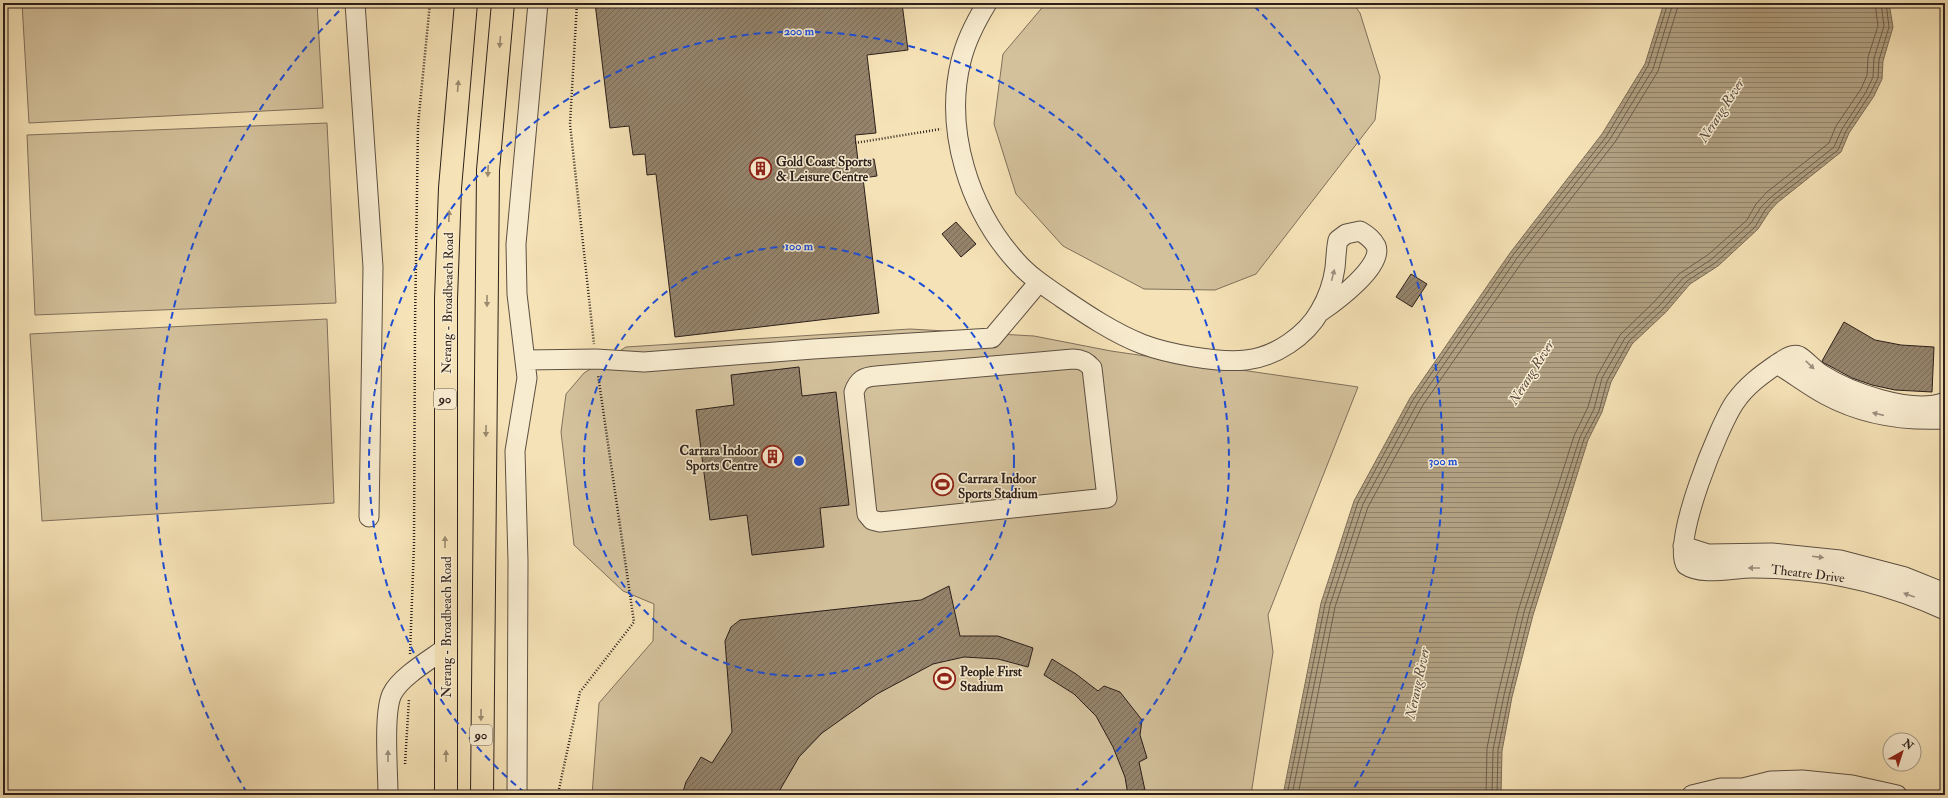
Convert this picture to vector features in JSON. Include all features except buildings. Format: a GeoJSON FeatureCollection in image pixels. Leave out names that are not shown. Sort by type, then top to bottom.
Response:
{"type":"FeatureCollection","features":[{"type":"Feature","properties":{"kind":"main road","name":"Nerang - Broadbeach Road"},"geometry":{"type":"LineString","coordinates":[[446,795],[444,427],[446,292],[450,180],[466,3]]}},
{"type":"Feature","properties":{"kind":"main road","name":"90"},"geometry":{"type":"LineString","coordinates":[[482,795],[488,170],[504,3]]}},
{"type":"Feature","properties":{"kind":"street"},"geometry":{"type":"LineString","coordinates":[[356,3],[373,267],[369,518]]}},
{"type":"Feature","properties":{"kind":"street"},"geometry":{"type":"LineString","coordinates":[[517,795],[518,561],[515,451],[526,394],[527,378],[517,294],[516,244],[538,3]]}},
{"type":"Feature","properties":{"kind":"street"},"geometry":{"type":"LineString","coordinates":[[987,3],[969,37],[961,62],[956,109],[964,166],[984,216],[1016,262],[1039,282],[1111,329],[1142,344],[1177,354],[1214,359],[1246,360],[1267,355],[1289,344],[1320,312]]}},
{"type":"Feature","properties":{"kind":"street"},"geometry":{"type":"LineString","coordinates":[[993,366],[992,338],[1039,282]]}},
{"type":"Feature","properties":{"kind":"street"},"geometry":{"type":"LineString","coordinates":[[525,360],[596,359],[644,362],[813,349],[992,338]]}},
{"type":"Feature","properties":{"kind":"street"},"geometry":{"type":"LineString","coordinates":[[1073,359],[1080,359],[1087,362],[1092,368],[1107,498],[880,522],[872,520],[867,514],[864,487],[854,392],[857,384],[862,379],[876,376],[993,366],[1073,359]]}},
{"type":"Feature","properties":{"kind":"street","name":"Theatre Drive"},"geometry":{"type":"LineString","coordinates":[[1945,420],[1907,412],[1870,413],[1837,392],[1777,364],[1760,376],[1735,401],[1720,427],[1687,520],[1682,558],[1685,563],[1695,570],[1743,568],[1793,562],[1836,575],[1915,580],[1945,593]]}},
{"type":"Feature","properties":{"kind":"street","name":"Theatre Drive"},"geometry":{"type":"LineString","coordinates":[[1907,412],[1945,402]]}},
{"type":"Feature","properties":{"kind":"street","name":"Theatre Drive"},"geometry":{"type":"LineString","coordinates":[[1886,579],[1945,610]]}},
{"type":"Feature","properties":{"kind":"street"},"geometry":{"type":"LineString","coordinates":[[388,795],[388,709],[392,693],[409,674],[446,648]]}},
{"type":"Feature","properties":{"kind":"street"},"geometry":{"type":"LineString","coordinates":[[1692,795],[1721,788],[1742,788],[1771,781],[1802,780],[1852,785],[1897,795]]}},
{"type":"Feature","properties":{"kind":"path"},"geometry":{"type":"LineString","coordinates":[[405,766],[414,545],[418,126],[430,3]]}},
{"type":"Feature","properties":{"kind":"path"},"geometry":{"type":"LineString","coordinates":[[560,795],[559,788],[580,692],[634,622],[596,359],[570,124],[577,3]]}},
{"type":"Feature","properties":{"kind":"path"},"geometry":{"type":"LineString","coordinates":[[856,144],[958,126]]}},
{"type":"Feature","properties":{"kind":"shaded area"},"geometry":{"type":"Polygon","coordinates":[[[22,3],[317,3],[323,108],[29,123],[22,3]]]}},
{"type":"Feature","properties":{"kind":"shaded area"},"geometry":{"type":"Polygon","coordinates":[[[1046,3],[1353,3],[1360,13],[1380,77],[1375,120],[1256,274],[1215,290],[1144,289],[1063,246],[1016,194],[994,124],[1003,54],[1046,3]]]}},
{"type":"Feature","properties":{"kind":"shaded area"},"geometry":{"type":"Polygon","coordinates":[[[327,123],[336,303],[35,315],[27,135],[327,123]]]}},
{"type":"Feature","properties":{"kind":"shaded area"},"geometry":{"type":"Polygon","coordinates":[[[327,319],[334,503],[42,521],[30,334],[327,319]]]}},
{"type":"Feature","properties":{"kind":"shaded area"},"geometry":{"type":"Polygon","coordinates":[[[910,329],[1034,336],[1111,351],[1358,387],[1268,615],[1273,652],[1251,795],[592,795],[599,703],[653,641],[654,604],[623,591],[574,545],[561,432],[566,394],[584,373],[626,347],[910,329]]]}},
{"type":"Feature","properties":{"kind":"water","name":"Nerang River"},"geometry":{"type":"Polygon","coordinates":[[[1664,3],[1889,3],[1893,27],[1883,61],[1882,79],[1874,96],[1849,133],[1841,152],[1777,203],[1758,229],[1718,266],[1690,284],[1666,312],[1632,344],[1611,382],[1602,412],[1588,440],[1533,615],[1512,697],[1502,751],[1501,795],[1283,795],[1321,603],[1354,501],[1410,398],[1510,253],[1602,134],[1645,64],[1664,3]]]}},
{"type":"Feature","properties":{"kind":"place","name":"Gold Coast Sports & Leisure Centre"},"geometry":{"type":"Point","coordinates":[761,168]}},
{"type":"Feature","properties":{"kind":"place","name":"Carrara Indoor Sports Centre"},"geometry":{"type":"Point","coordinates":[773,457]}},
{"type":"Feature","properties":{"kind":"place","name":"Carrara Indoor Sports Stadium"},"geometry":{"type":"Point","coordinates":[943,485]}},
{"type":"Feature","properties":{"kind":"place","name":"People First Stadium"},"geometry":{"type":"Point","coordinates":[945,678]}}]}
